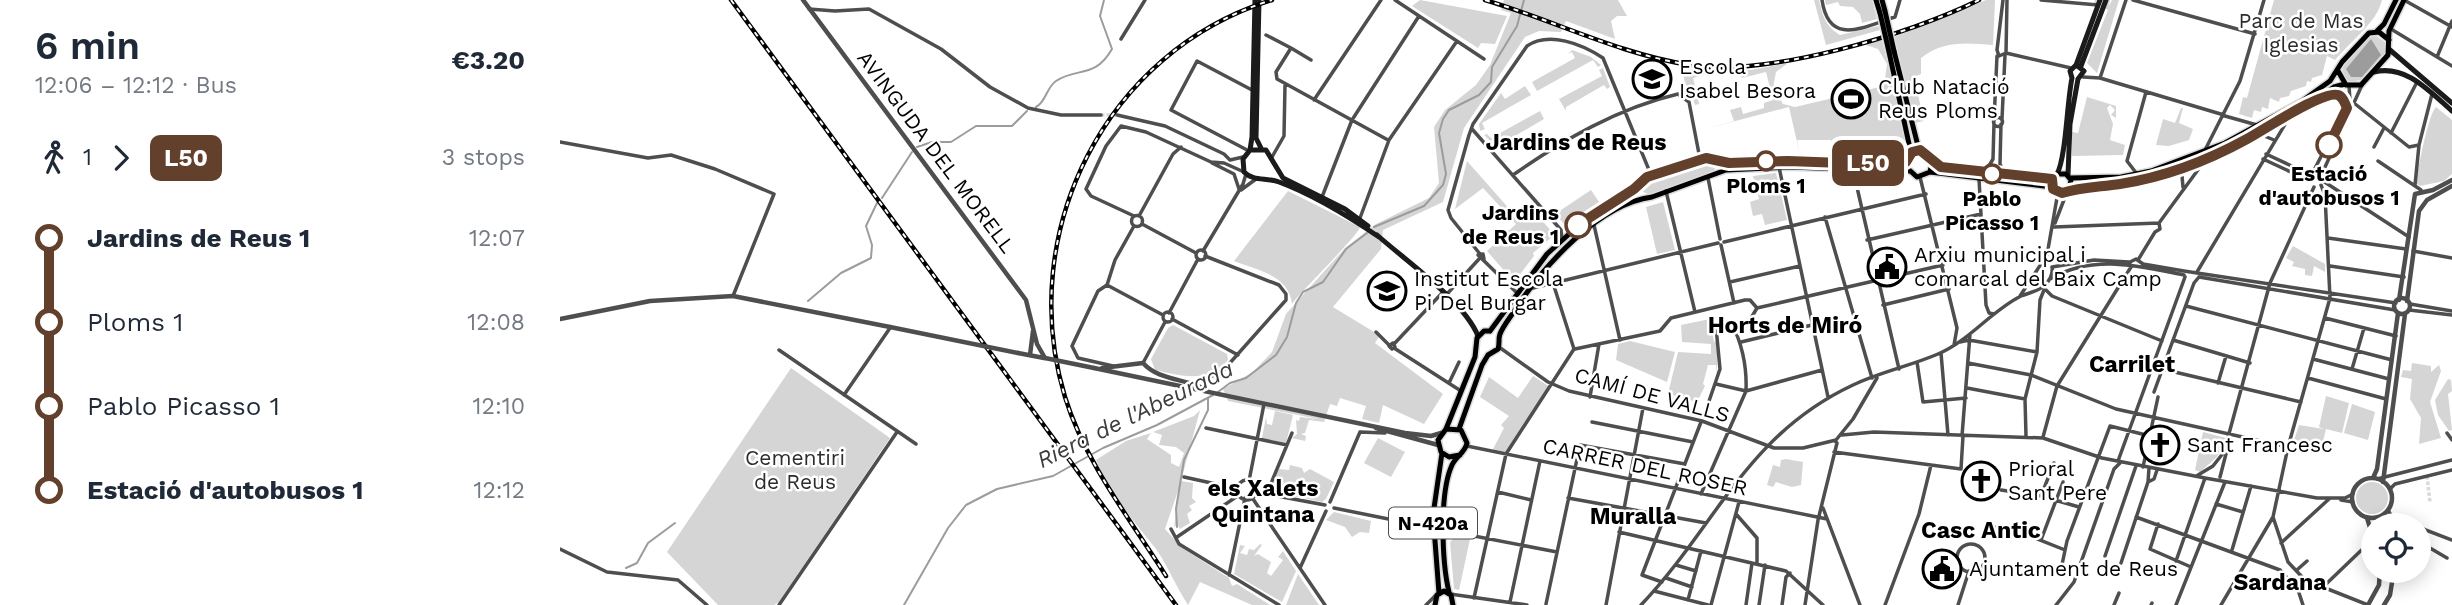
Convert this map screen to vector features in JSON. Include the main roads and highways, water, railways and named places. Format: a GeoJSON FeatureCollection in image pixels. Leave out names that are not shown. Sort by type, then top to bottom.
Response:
{"type":"FeatureCollection","features":[{"type":"Feature","properties":{"kind":"main road"},"geometry":{"type":"LineString","coordinates":[[1257,0],[1258,51],[1244,171],[1260,179],[1285,182],[1322,197],[1360,218],[1445,294],[1476,327],[1484,333],[1499,337]]}},
{"type":"Feature","properties":{"kind":"main road"},"geometry":{"type":"LineString","coordinates":[[1256,129],[1254,90],[1257,0]]}},
{"type":"Feature","properties":{"kind":"main road"},"geometry":{"type":"LineString","coordinates":[[1876,0],[1882,12],[1919,150]]}},
{"type":"Feature","properties":{"kind":"main road"},"geometry":{"type":"LineString","coordinates":[[1882,0],[1882,12]]}},
{"type":"Feature","properties":{"kind":"main road"},"geometry":{"type":"LineString","coordinates":[[2068,190],[2070,124],[2079,72],[2106,0]]}},
{"type":"Feature","properties":{"kind":"main road"},"geometry":{"type":"LineString","coordinates":[[1443,431],[1459,429],[1480,368],[1488,355],[1499,347],[1499,337],[1543,272],[1594,225],[1643,197],[1706,181],[1717,173],[1779,167],[1908,171],[1920,177],[1930,172],[1981,176],[2069,177],[2137,174],[2204,157],[2312,94],[2338,71],[2365,35],[2376,32],[2384,24],[2396,0]]}},
{"type":"Feature","properties":{"kind":"main road"},"geometry":{"type":"LineString","coordinates":[[1932,162],[1941,167],[1996,181],[2052,187],[2058,192],[2079,187],[2119,184],[2172,172],[2258,133],[2292,115],[2334,87],[2363,83],[2390,50],[2390,28],[2404,0]]}},
{"type":"Feature","properties":{"kind":"main road"},"geometry":{"type":"LineString","coordinates":[[2052,187],[2063,162],[2065,120],[2099,3]]}},
{"type":"Feature","properties":{"kind":"main road"},"geometry":{"type":"LineString","coordinates":[[2376,32],[2389,40]]}},
{"type":"Feature","properties":{"kind":"main road"},"geometry":{"type":"LineString","coordinates":[[2390,50],[2452,103]]}},
{"type":"Feature","properties":{"kind":"main road"},"geometry":{"type":"LineString","coordinates":[[1258,51],[1256,140],[1272,157],[1273,165],[1285,182],[1357,220],[1360,218]]}},
{"type":"Feature","properties":{"kind":"main road"},"geometry":{"type":"LineString","coordinates":[[1892,51],[1911,153],[1906,162],[1908,171]]}},
{"type":"Feature","properties":{"kind":"main road"},"geometry":{"type":"LineString","coordinates":[[2338,71],[2347,85]]}},
{"type":"Feature","properties":{"kind":"main road"},"geometry":{"type":"LineString","coordinates":[[2374,72],[2397,71],[2417,82],[2452,111]]}},
{"type":"Feature","properties":{"kind":"main road"},"geometry":{"type":"LineString","coordinates":[[1247,153],[1261,148]]}},
{"type":"Feature","properties":{"kind":"main road"},"geometry":{"type":"LineString","coordinates":[[1911,153],[1919,150],[1929,155],[1932,162],[1930,172]]}},
{"type":"Feature","properties":{"kind":"main road"},"geometry":{"type":"LineString","coordinates":[[1460,455],[1449,457],[1442,453],[1438,446],[1484,333],[1562,239],[1638,186],[1650,174],[1702,157],[1725,163],[1806,161],[1897,165],[1906,162]]}},
{"type":"Feature","properties":{"kind":"main road"},"geometry":{"type":"LineString","coordinates":[[1717,161],[1717,173]]}},
{"type":"Feature","properties":{"kind":"main road"},"geometry":{"type":"LineString","coordinates":[[1260,179],[1273,165]]}},
{"type":"Feature","properties":{"kind":"main road"},"geometry":{"type":"LineString","coordinates":[[1638,186],[1643,197]]}},
{"type":"Feature","properties":{"kind":"main road"},"geometry":{"type":"LineString","coordinates":[[1325,204],[1379,237]]}},
{"type":"Feature","properties":{"kind":"main road"},"geometry":{"type":"LineString","coordinates":[[1477,347],[1488,355]]}},
{"type":"Feature","properties":{"kind":"main road","name":"N-420a"},"geometry":{"type":"LineString","coordinates":[[1454,604],[1450,593],[1443,530],[1449,477],[1467,446],[1467,438],[1459,429]]}},
{"type":"Feature","properties":{"kind":"main road","name":"N-420a"},"geometry":{"type":"LineString","coordinates":[[1436,605],[1438,594],[1433,528],[1442,453]]}},
{"type":"Feature","properties":{"kind":"main road"},"geometry":{"type":"LineString","coordinates":[[1438,594],[1450,593]]}},
{"type":"Feature","properties":{"kind":"waterway"},"geometry":{"type":"LineString","coordinates":[[1036,107],[1056,81],[1092,69],[1099,65],[1112,49],[1100,16],[1104,0]]}},
{"type":"Feature","properties":{"kind":"waterway","name":"Riera de l'Abeurada"},"geometry":{"type":"LineString","coordinates":[[1374,227],[1424,206],[1443,185],[1446,174],[1439,133],[1443,119],[1449,110],[1479,95],[1491,82],[1492,67],[1517,26],[1524,0]]}},
{"type":"Feature","properties":{"kind":"waterway"},"geometry":{"type":"LineString","coordinates":[[917,147],[932,142],[951,142],[976,126],[1012,126],[1027,111]]}},
{"type":"Feature","properties":{"kind":"waterway"},"geometry":{"type":"LineString","coordinates":[[882,198],[912,152]]}},
{"type":"Feature","properties":{"kind":"waterway"},"geometry":{"type":"LineString","coordinates":[[808,301],[841,273],[871,258],[872,245],[866,226],[877,203]]}},
{"type":"Feature","properties":{"kind":"waterway","name":"Riera de l'Abeurada"},"geometry":{"type":"LineString","coordinates":[[1218,392],[1230,383],[1246,378],[1276,355],[1287,337],[1296,303],[1303,292],[1323,282],[1346,249],[1367,233]]}},
{"type":"Feature","properties":{"kind":"waterway","name":"Riera de l'Abeurada"},"geometry":{"type":"LineString","coordinates":[[904,605],[948,528],[966,505],[997,489],[1053,476],[1103,448],[1157,425],[1213,395]]}},
{"type":"Feature","properties":{"kind":"waterway"},"geometry":{"type":"LineString","coordinates":[[1177,527],[1176,509],[1184,460],[1208,410],[1208,398]]}},
{"type":"Feature","properties":{"kind":"waterway"},"geometry":{"type":"LineString","coordinates":[[626,568],[637,563],[648,543],[675,523]]}},
{"type":"Feature","properties":{"kind":"tunnel"},"geometry":{"type":"LineString","coordinates":[[1101,115],[1117,115]]}},
{"type":"Feature","properties":{"kind":"tunnel"},"geometry":{"type":"LineString","coordinates":[[2427,476],[2430,502]]}},
{"type":"Feature","properties":{"kind":"railway"},"geometry":{"type":"LineString","coordinates":[[731,0],[1176,605]]}},
{"type":"Feature","properties":{"kind":"railway"},"geometry":{"type":"LineString","coordinates":[[1166,576],[1096,467],[1065,397],[1053,335],[1053,273],[1065,212],[1087,156],[1120,105],[1163,60],[1213,25],[1272,0]]}},
{"type":"Feature","properties":{"kind":"railway"},"geometry":{"type":"LineString","coordinates":[[1485,0],[1638,53],[1690,65],[1722,67],[1758,65],[1837,50],[1915,27],[1979,0]]}},
{"type":"Feature","properties":{"kind":"place","name":"Escola Isabel Besora"},"geometry":{"type":"Point","coordinates":[1652,79]}},
{"type":"Feature","properties":{"kind":"place","name":"Club Natació Reus Ploms"},"geometry":{"type":"Point","coordinates":[1851,99]}},
{"type":"Feature","properties":{"kind":"place","name":"Estació d'autobusos 1"},"geometry":{"type":"Point","coordinates":[2329,145]}},
{"type":"Feature","properties":{"kind":"place","name":"Ploms 1"},"geometry":{"type":"Point","coordinates":[1766,161]}},
{"type":"Feature","properties":{"kind":"place","name":"Pablo Picasso 1"},"geometry":{"type":"Point","coordinates":[1992,174]}},
{"type":"Feature","properties":{"kind":"place","name":"Jardins de Reus 1"},"geometry":{"type":"Point","coordinates":[1578,225]}},
{"type":"Feature","properties":{"kind":"place","name":"Arxiu municipal i comarcal del Baix Camp"},"geometry":{"type":"Point","coordinates":[1887,267]}},
{"type":"Feature","properties":{"kind":"place","name":"Institut Escola Pi Del Burgar"},"geometry":{"type":"Point","coordinates":[1387,291]}},
{"type":"Feature","properties":{"kind":"place","name":"Sant Francesc"},"geometry":{"type":"Point","coordinates":[2160,445]}},
{"type":"Feature","properties":{"kind":"place","name":"Prioral Sant Pere"},"geometry":{"type":"Point","coordinates":[1981,481]}},
{"type":"Feature","properties":{"kind":"place","name":"Ajuntament de Reus"},"geometry":{"type":"Point","coordinates":[1942,569]}},
{"type":"Feature","properties":{"kind":"district","name":"Jardins de Reus"},"geometry":{"type":"Point","coordinates":[1576,142]}},
{"type":"Feature","properties":{"kind":"district","name":"Horts de Miró"},"geometry":{"type":"Point","coordinates":[1785,325]}},
{"type":"Feature","properties":{"kind":"district","name":"Carrilet"},"geometry":{"type":"Point","coordinates":[2132,364]}},
{"type":"Feature","properties":{"kind":"district","name":"els Xalets Quintana"},"geometry":{"type":"Point","coordinates":[1263,501]}},
{"type":"Feature","properties":{"kind":"district","name":"Muralla"},"geometry":{"type":"Point","coordinates":[1633,516]}},
{"type":"Feature","properties":{"kind":"district","name":"Casc Antic"},"geometry":{"type":"Point","coordinates":[1981,530]}},
{"type":"Feature","properties":{"kind":"district","name":"Sardana"},"geometry":{"type":"Point","coordinates":[2280,582]}},
{"type":"Feature","properties":{"kind":"park label","name":"Parc de Mas Iglesias"},"geometry":{"type":"Point","coordinates":[2301,33]}},
{"type":"Feature","properties":{"kind":"park label","name":"Cementiri de Reus"},"geometry":{"type":"Point","coordinates":[795,470]}}]}
